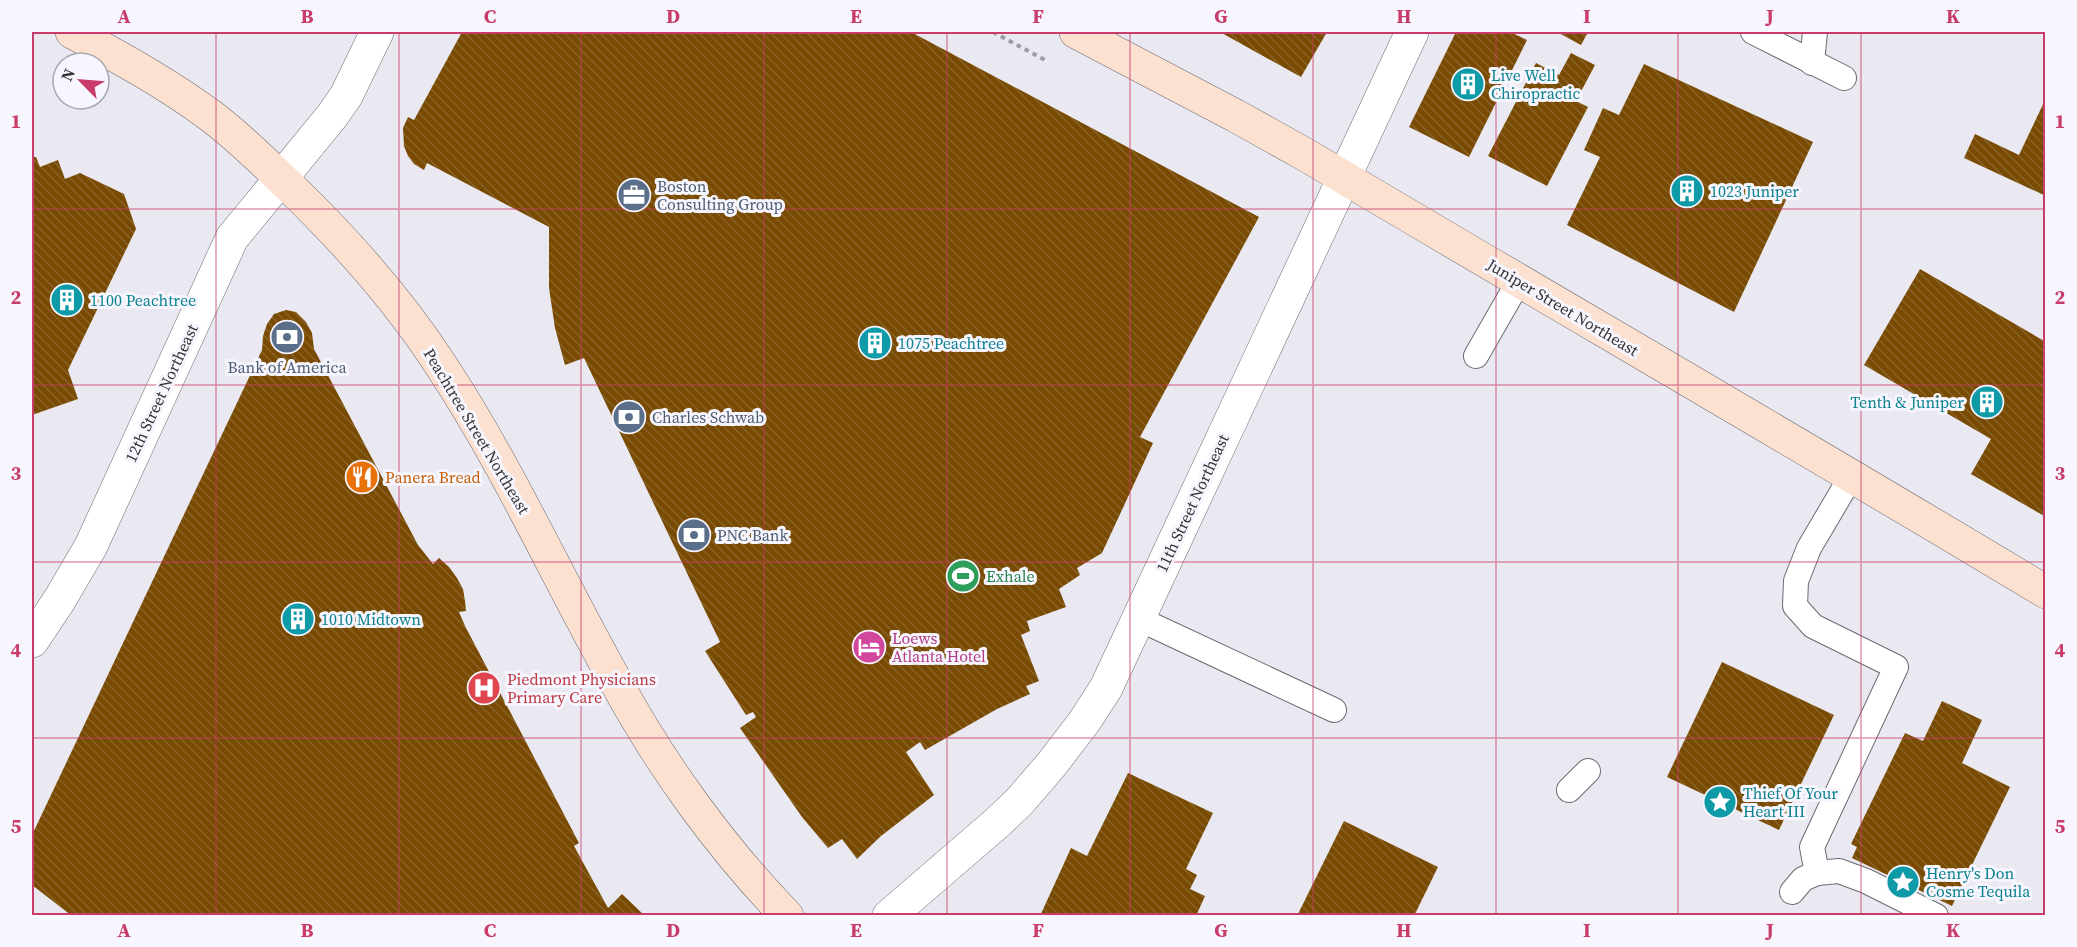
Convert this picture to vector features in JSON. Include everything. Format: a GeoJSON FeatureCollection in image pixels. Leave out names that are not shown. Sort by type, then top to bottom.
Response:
{"type":"FeatureCollection","features":[{"type":"Feature","properties":{"kind":"main road","name":"Peachtree Street Northeast"},"geometry":{"type":"LineString","coordinates":[[72,32],[119,57],[208,114],[232,133],[328,224],[395,301],[442,367],[497,458],[616,683],[651,741],[706,821],[764,893],[787,915]]}},
{"type":"Feature","properties":{"kind":"main road","name":"Juniper Street Northeast"},"geometry":{"type":"LineString","coordinates":[[1076,32],[1236,116],[1344,178],[1768,428],[1852,475],[2046,592]]}},
{"type":"Feature","properties":{"kind":"street","name":"12th Street Northeast"},"geometry":{"type":"LineString","coordinates":[[32,641],[91,546],[232,238],[332,116],[346,96],[377,32]]}},
{"type":"Feature","properties":{"kind":"street","name":"11th Street Northeast"},"geometry":{"type":"LineString","coordinates":[[890,915],[1020,801],[1084,722],[1106,688],[1412,32]]}},
{"type":"Feature","properties":{"kind":"lane"},"geometry":{"type":"LineString","coordinates":[[1753,32],[1844,78]]}},
{"type":"Feature","properties":{"kind":"lane"},"geometry":{"type":"LineString","coordinates":[[1812,63],[1815,32]]}},
{"type":"Feature","properties":{"kind":"lane"},"geometry":{"type":"LineString","coordinates":[[1476,356],[1519,281]]}},
{"type":"Feature","properties":{"kind":"lane"},"geometry":{"type":"LineString","coordinates":[[1817,873],[1812,847],[1896,667],[1813,626],[1795,606],[1796,581],[1809,548],[1852,475]]}},
{"type":"Feature","properties":{"kind":"lane"},"geometry":{"type":"LineString","coordinates":[[1138,619],[1334,710]]}},
{"type":"Feature","properties":{"kind":"lane"},"geometry":{"type":"LineString","coordinates":[[1569,790],[1588,771]]}},
{"type":"Feature","properties":{"kind":"lane"},"geometry":{"type":"LineString","coordinates":[[1792,892],[1803,879],[1817,873],[1839,871],[1866,881],[1936,915]]}},
{"type":"Feature","properties":{"kind":"building","name":"1075 Peachtree"},"geometry":{"type":"Polygon","coordinates":[[[462,32],[911,32],[1259,217],[1140,437],[1153,443],[1102,553],[1077,568],[1080,575],[1059,589],[1066,607],[1027,621],[1030,631],[1021,635],[1039,681],[1026,686],[1030,694],[997,709],[925,750],[920,742],[906,752],[934,795],[881,836],[857,859],[842,839],[828,848],[802,817],[740,728],[756,717],[753,712],[746,715],[705,651],[720,642],[584,358],[565,365],[555,328],[549,288],[549,227],[427,163],[424,170],[414,164],[408,156],[404,146],[403,128],[408,117],[414,120],[462,32]]]}},
{"type":"Feature","properties":{"kind":"building"},"geometry":{"type":"Polygon","coordinates":[[[1220,32],[1327,32],[1301,77],[1220,32]]]}},
{"type":"Feature","properties":{"kind":"building","name":"Live Well Chiropractic"},"geometry":{"type":"Polygon","coordinates":[[[1456,32],[1510,32],[1527,40],[1469,157],[1409,127],[1456,32]]]}},
{"type":"Feature","properties":{"kind":"building"},"geometry":{"type":"Polygon","coordinates":[[[1557,32],[1588,32],[1581,45],[1557,32]]]}},
{"type":"Feature","properties":{"kind":"building"},"geometry":{"type":"Polygon","coordinates":[[[1571,53],[1595,65],[1576,101],[1588,107],[1547,186],[1488,156],[1536,63],[1559,75],[1571,53]]]}},
{"type":"Feature","properties":{"kind":"building","name":"1023 Juniper"},"geometry":{"type":"Polygon","coordinates":[[[1644,64],[1813,142],[1734,312],[1567,225],[1600,157],[1584,150],[1603,108],[1619,115],[1644,64]]]}},
{"type":"Feature","properties":{"kind":"building"},"geometry":{"type":"Polygon","coordinates":[[[2046,98],[2046,196],[1964,158],[1975,134],[2019,155],[2046,98]]]}},
{"type":"Feature","properties":{"kind":"building","name":"1100 Peachtree"},"geometry":{"type":"Polygon","coordinates":[[[32,157],[36,157],[40,167],[58,160],[65,179],[80,173],[124,194],[136,229],[68,370],[78,399],[32,415],[32,157]]]}},
{"type":"Feature","properties":{"kind":"building","name":"Tenth & Juniper"},"geometry":{"type":"Polygon","coordinates":[[[1920,269],[2046,342],[2046,517],[1971,474],[1991,439],[1864,365],[1920,269]]]}},
{"type":"Feature","properties":{"kind":"building","name":"1010 Midtown"},"geometry":{"type":"Polygon","coordinates":[[[286,310],[296,312],[306,322],[312,333],[314,349],[418,545],[433,564],[439,558],[449,567],[463,589],[466,611],[459,612],[465,626],[579,843],[574,846],[608,908],[622,894],[645,916],[72,916],[32,885],[32,835],[262,350],[267,324],[274,314],[286,310]]]}},
{"type":"Feature","properties":{"kind":"building"},"geometry":{"type":"Polygon","coordinates":[[[1722,662],[1834,715],[1779,830],[1667,777],[1722,662]]]}},
{"type":"Feature","properties":{"kind":"building"},"geometry":{"type":"Polygon","coordinates":[[[1942,701],[1982,720],[1962,763],[2010,787],[1952,906],[1852,858],[1857,847],[1851,844],[1905,733],[1923,741],[1942,701]]]}},
{"type":"Feature","properties":{"kind":"building"},"geometry":{"type":"Polygon","coordinates":[[[1128,773],[1213,813],[1186,869],[1197,875],[1190,889],[1205,896],[1196,916],[1040,916],[1071,848],[1087,856],[1128,773]]]}},
{"type":"Feature","properties":{"kind":"building"},"geometry":{"type":"Polygon","coordinates":[[[1344,821],[1438,867],[1414,916],[1297,916],[1344,821]]]}},
{"type":"Feature","properties":{"kind":"place","name":"Live Well Chiropractic"},"geometry":{"type":"Point","coordinates":[1468,84]}},
{"type":"Feature","properties":{"kind":"place","name":"1023 Juniper"},"geometry":{"type":"Point","coordinates":[1687,191]}},
{"type":"Feature","properties":{"kind":"place","name":"Boston Consulting Group"},"geometry":{"type":"Point","coordinates":[634,195]}},
{"type":"Feature","properties":{"kind":"place","name":"1100 Peachtree"},"geometry":{"type":"Point","coordinates":[67,300]}},
{"type":"Feature","properties":{"kind":"place","name":"Bank of America"},"geometry":{"type":"Point","coordinates":[287,337]}},
{"type":"Feature","properties":{"kind":"place","name":"1075 Peachtree"},"geometry":{"type":"Point","coordinates":[875,343]}},
{"type":"Feature","properties":{"kind":"place","name":"Tenth & Juniper"},"geometry":{"type":"Point","coordinates":[1987,402]}},
{"type":"Feature","properties":{"kind":"place","name":"Charles Schwab"},"geometry":{"type":"Point","coordinates":[629,417]}},
{"type":"Feature","properties":{"kind":"place","name":"Panera Bread"},"geometry":{"type":"Point","coordinates":[362,477]}},
{"type":"Feature","properties":{"kind":"place","name":"PNC Bank"},"geometry":{"type":"Point","coordinates":[694,535]}},
{"type":"Feature","properties":{"kind":"place","name":"Exhale"},"geometry":{"type":"Point","coordinates":[963,576]}},
{"type":"Feature","properties":{"kind":"place","name":"1010 Midtown"},"geometry":{"type":"Point","coordinates":[298,619]}},
{"type":"Feature","properties":{"kind":"place","name":"Loews Atlanta Hotel"},"geometry":{"type":"Point","coordinates":[869,647]}},
{"type":"Feature","properties":{"kind":"place","name":"Piedmont Physicians Primary Care"},"geometry":{"type":"Point","coordinates":[484,688]}},
{"type":"Feature","properties":{"kind":"place","name":"Thief Of Your Heart III"},"geometry":{"type":"Point","coordinates":[1720,802]}},
{"type":"Feature","properties":{"kind":"place","name":"Henry's Don Cosme Tequila"},"geometry":{"type":"Point","coordinates":[1903,882]}}]}
